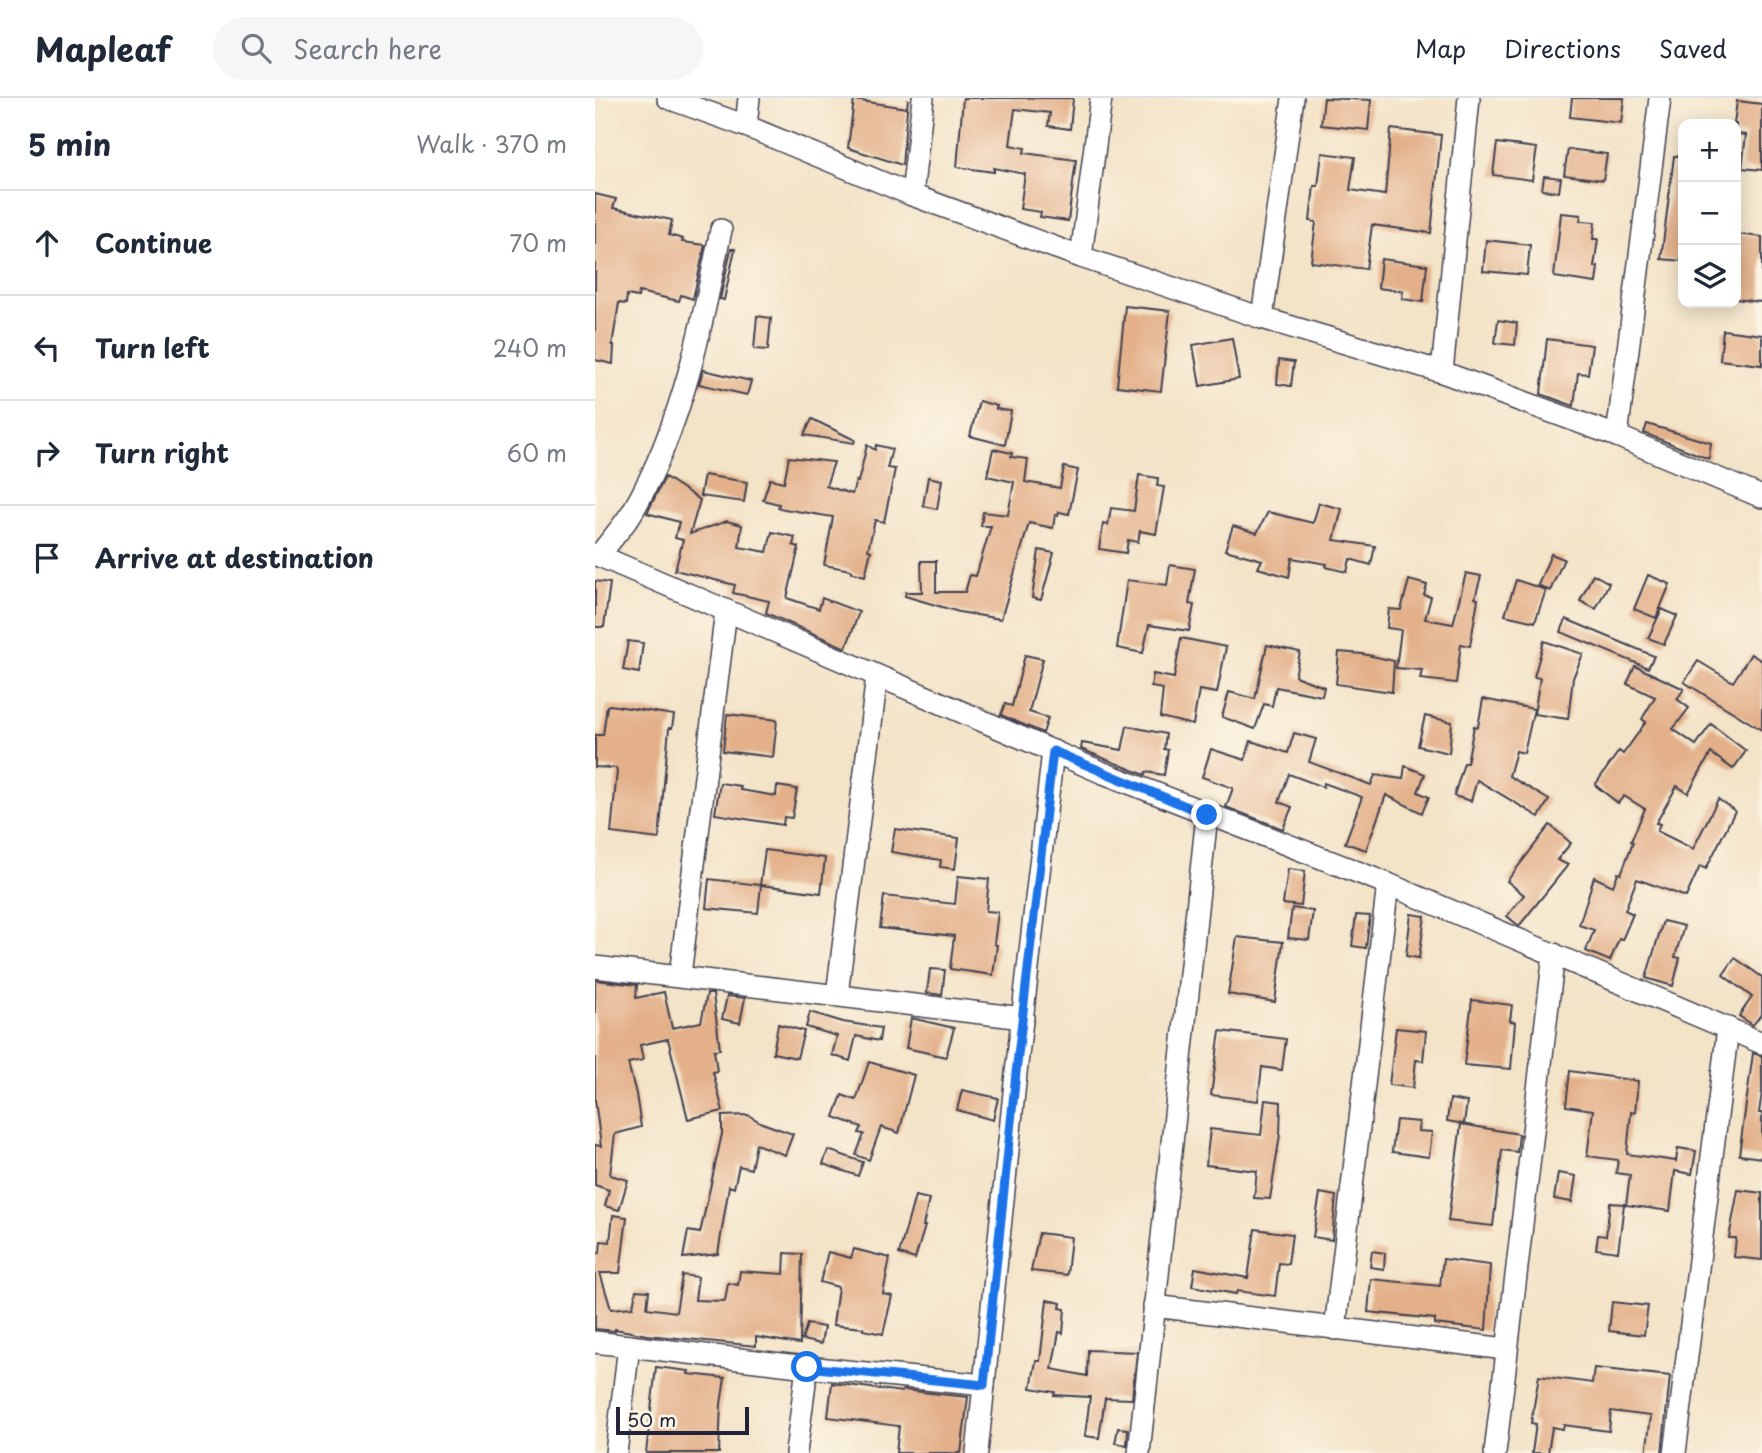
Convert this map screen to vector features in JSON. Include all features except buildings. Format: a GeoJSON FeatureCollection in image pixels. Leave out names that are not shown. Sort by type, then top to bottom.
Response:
{"type":"FeatureCollection","features":[{"type":"Feature","properties":{"kind":"street"},"geometry":{"type":"LineString","coordinates":[[668,98],[746,126],[912,195],[1081,257],[1262,318],[1442,372],[1617,436],[1762,497]]}},
{"type":"Feature","properties":{"kind":"street"},"geometry":{"type":"LineString","coordinates":[[746,126],[749,98]]}},
{"type":"Feature","properties":{"kind":"street"},"geometry":{"type":"LineString","coordinates":[[912,195],[923,98]]}},
{"type":"Feature","properties":{"kind":"street"},"geometry":{"type":"LineString","coordinates":[[1081,257],[1101,98]]}},
{"type":"Feature","properties":{"kind":"street"},"geometry":{"type":"LineString","coordinates":[[1262,318],[1293,98]]}},
{"type":"Feature","properties":{"kind":"street"},"geometry":{"type":"LineString","coordinates":[[1442,372],[1469,98]]}},
{"type":"Feature","properties":{"kind":"street"},"geometry":{"type":"LineString","coordinates":[[1617,436],[1660,98]]}},
{"type":"Feature","properties":{"kind":"street"},"geometry":{"type":"LineString","coordinates":[[721,230],[699,342],[662,452],[633,510],[597,555],[1053,751],[1207,815],[1388,884],[1762,1043]]}},
{"type":"Feature","properties":{"kind":"street"},"geometry":{"type":"LineString","coordinates":[[680,975],[726,611]]}},
{"type":"Feature","properties":{"kind":"street"},"geometry":{"type":"LineString","coordinates":[[837,995],[877,676]]}},
{"type":"Feature","properties":{"kind":"street"},"geometry":{"type":"LineString","coordinates":[[977,1453],[1053,751]]}},
{"type":"Feature","properties":{"kind":"street"},"geometry":{"type":"LineString","coordinates":[[1139,1453],[1207,815]]}},
{"type":"Feature","properties":{"kind":"street"},"geometry":{"type":"LineString","coordinates":[[1335,1328],[1388,884]]}},
{"type":"Feature","properties":{"kind":"street"},"geometry":{"type":"LineString","coordinates":[[1495,1453],[1553,954]]}},
{"type":"Feature","properties":{"kind":"street"},"geometry":{"type":"LineString","coordinates":[[595,967],[680,975],[1023,1018]]}},
{"type":"Feature","properties":{"kind":"street"},"geometry":{"type":"LineString","coordinates":[[1675,1453],[1728,1028]]}},
{"type":"Feature","properties":{"kind":"street"},"geometry":{"type":"LineString","coordinates":[[1154,1306],[1506,1349]]}},
{"type":"Feature","properties":{"kind":"street"},"geometry":{"type":"LineString","coordinates":[[595,1342],[984,1385]]}},
{"type":"Feature","properties":{"kind":"street"},"geometry":{"type":"LineString","coordinates":[[617,1453],[629,1346]]}},
{"type":"Feature","properties":{"kind":"street"},"geometry":{"type":"LineString","coordinates":[[796,1453],[807,1367]]}},
{"type":"Feature","properties":{"kind":"route"},"geometry":{"type":"LineString","coordinates":[[807,1367],[984,1385],[1053,751],[1207,815]]}}]}
